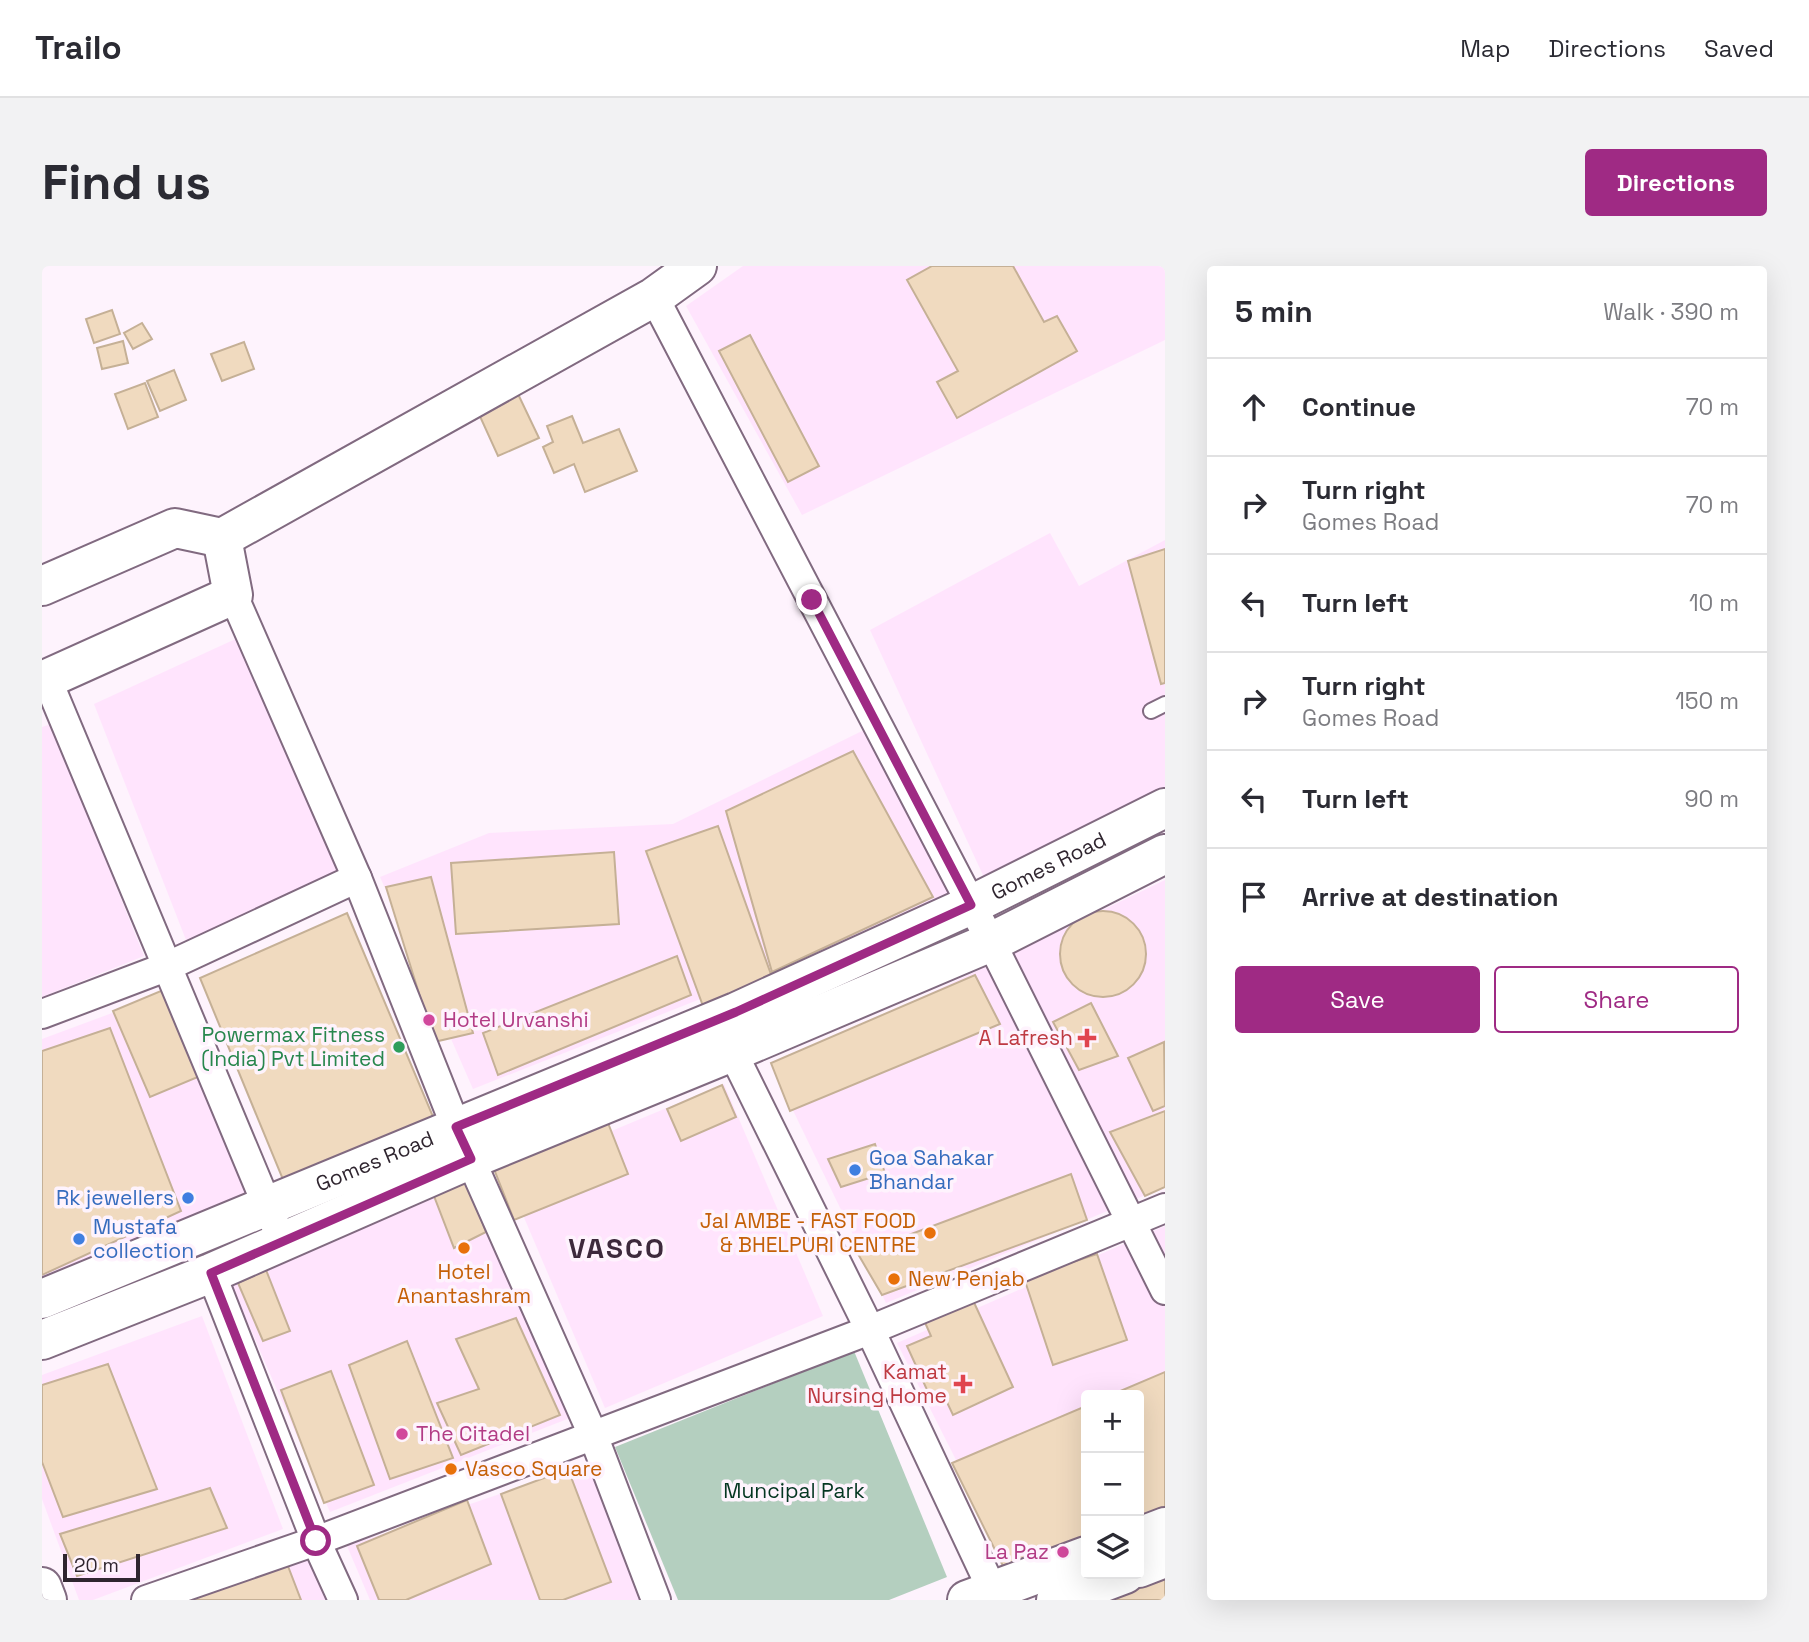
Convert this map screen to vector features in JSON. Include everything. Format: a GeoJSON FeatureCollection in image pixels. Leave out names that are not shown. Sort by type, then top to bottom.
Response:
{"type":"FeatureCollection","features":[{"type":"Feature","properties":{"kind":"main road"},"geometry":{"type":"LineString","coordinates":[[42,586],[175,528],[222,538],[654,297],[697,266]]}},
{"type":"Feature","properties":{"kind":"main road"},"geometry":{"type":"LineString","coordinates":[[45,680],[233,595],[222,538]]}},
{"type":"Feature","properties":{"kind":"main road","name":"Gomes Road"},"geometry":{"type":"LineString","coordinates":[[724,1036],[971,905],[1165,808]]}},
{"type":"Feature","properties":{"kind":"main road","name":"Gomes Road"},"geometry":{"type":"LineString","coordinates":[[42,1299],[267,1206],[464,1143],[724,1036],[991,942],[1165,854]]}},
{"type":"Feature","properties":{"kind":"main road","name":"Gomes Road"},"geometry":{"type":"LineString","coordinates":[[42,1340],[211,1273],[282,1240],[464,1143]]}},
{"type":"Feature","properties":{"kind":"main road"},"geometry":{"type":"LineString","coordinates":[[1144,1535],[1165,1527]]}},
{"type":"Feature","properties":{"kind":"main road"},"geometry":{"type":"LineString","coordinates":[[986,1597],[1081,1558]]}},
{"type":"Feature","properties":{"kind":"main road"},"geometry":{"type":"LineString","coordinates":[[1144,1566],[1165,1558]]}},
{"type":"Feature","properties":{"kind":"main road"},"geometry":{"type":"LineString","coordinates":[[1056,1600],[1112,1579]]}},
{"type":"Feature","properties":{"kind":"main road"},"geometry":{"type":"LineString","coordinates":[[42,1587],[47,1600]]}},
{"type":"Feature","properties":{"kind":"street"},"geometry":{"type":"LineString","coordinates":[[654,297],[991,942],[1165,1290]]}},
{"type":"Feature","properties":{"kind":"street"},"geometry":{"type":"LineString","coordinates":[[233,595],[356,878],[464,1143],[593,1435],[656,1600]]}},
{"type":"Feature","properties":{"kind":"street"},"geometry":{"type":"LineString","coordinates":[[45,680],[282,1240]]}},
{"type":"Feature","properties":{"kind":"street"},"geometry":{"type":"LineString","coordinates":[[42,1014],[166,967],[356,878]]}},
{"type":"Feature","properties":{"kind":"street"},"geometry":{"type":"LineString","coordinates":[[724,1036],[870,1330],[986,1597]]}},
{"type":"Feature","properties":{"kind":"street"},"geometry":{"type":"LineString","coordinates":[[146,1600],[316,1541],[870,1330],[1165,1208]]}},
{"type":"Feature","properties":{"kind":"street"},"geometry":{"type":"LineString","coordinates":[[211,1273],[316,1541],[343,1600]]}},
{"type":"Feature","properties":{"kind":"lane"},"geometry":{"type":"LineString","coordinates":[[1151,711],[1165,704]]}},
{"type":"Feature","properties":{"kind":"shaded area"},"geometry":{"type":"Polygon","coordinates":[[[743,266],[1165,266],[1165,340],[802,515],[686,306],[743,266]]]}},
{"type":"Feature","properties":{"kind":"shaded area"},"geometry":{"type":"Polygon","coordinates":[[[1050,533],[1079,586],[1165,540],[1165,794],[988,886],[870,630],[1050,533]]]}},
{"type":"Feature","properties":{"kind":"shaded area"},"geometry":{"type":"Polygon","coordinates":[[[242,636],[341,875],[186,940],[94,704],[242,636]]]}},
{"type":"Feature","properties":{"kind":"shaded area"},"geometry":{"type":"Polygon","coordinates":[[[51,724],[144,956],[42,997],[42,727],[51,724]]]}},
{"type":"Feature","properties":{"kind":"shaded area"},"geometry":{"type":"Polygon","coordinates":[[[864,730],[953,899],[473,1089],[380,877],[489,833],[673,824],[864,730]]]}},
{"type":"Feature","properties":{"kind":"shaded area"},"geometry":{"type":"Polygon","coordinates":[[[1165,880],[1165,1187],[886,1303],[773,1069],[1165,880]]]}},
{"type":"Feature","properties":{"kind":"shaded area"},"geometry":{"type":"Polygon","coordinates":[[[166,993],[251,1199],[42,1278],[42,1039],[166,993]]]}},
{"type":"Feature","properties":{"kind":"shaded area"},"geometry":{"type":"Polygon","coordinates":[[[724,1084],[823,1316],[605,1408],[506,1175],[724,1084]]]}},
{"type":"Feature","properties":{"kind":"shaded area"},"geometry":{"type":"Polygon","coordinates":[[[468,1183],[575,1416],[330,1512],[231,1284],[468,1183]]]}},
{"type":"Feature","properties":{"kind":"shaded area"},"geometry":{"type":"Polygon","coordinates":[[[1165,1226],[1165,1503],[1144,1510],[1144,1390],[1081,1390],[1081,1533],[1006,1559],[897,1343],[1165,1226]]]}},
{"type":"Feature","properties":{"kind":"shaded area"},"geometry":{"type":"Polygon","coordinates":[[[202,1316],[283,1529],[93,1600],[79,1600],[42,1499],[42,1375],[202,1316]]]}},
{"type":"Feature","properties":{"kind":"shaded area"},"geometry":{"type":"Polygon","coordinates":[[[588,1464],[640,1600],[370,1600],[347,1546],[588,1464]]]}},
{"type":"Feature","properties":{"kind":"shaded area"},"geometry":{"type":"Polygon","coordinates":[[[311,1558],[327,1600],[198,1600],[311,1558]]]}},
{"type":"Feature","properties":{"kind":"green space","name":"Muncipal Park"},"geometry":{"type":"Polygon","coordinates":[[[854,1351],[947,1577],[889,1600],[678,1600],[615,1447],[854,1351]]]}},
{"type":"Feature","properties":{"kind":"building"},"geometry":{"type":"Polygon","coordinates":[[[932,266],[1013,266],[1044,322],[1057,316],[1077,351],[957,418],[937,382],[958,371],[907,280],[932,266]]]}},
{"type":"Feature","properties":{"kind":"building"},"geometry":{"type":"Polygon","coordinates":[[[112,310],[120,334],[94,343],[86,319],[112,310]]]}},
{"type":"Feature","properties":{"kind":"building"},"geometry":{"type":"Polygon","coordinates":[[[142,323],[152,339],[133,349],[124,333],[142,323]]]}},
{"type":"Feature","properties":{"kind":"building"},"geometry":{"type":"Polygon","coordinates":[[[750,335],[819,466],[788,482],[719,351],[750,335]]]}},
{"type":"Feature","properties":{"kind":"building"},"geometry":{"type":"Polygon","coordinates":[[[123,341],[128,363],[102,369],[97,348],[123,341]]]}},
{"type":"Feature","properties":{"kind":"building"},"geometry":{"type":"Polygon","coordinates":[[[244,342],[254,369],[222,381],[211,354],[244,342]]]}},
{"type":"Feature","properties":{"kind":"building"},"geometry":{"type":"Polygon","coordinates":[[[174,370],[186,400],[160,411],[147,381],[174,370]]]}},
{"type":"Feature","properties":{"kind":"building"},"geometry":{"type":"Polygon","coordinates":[[[145,383],[158,417],[128,429],[115,394],[145,383]]]}},
{"type":"Feature","properties":{"kind":"building"},"geometry":{"type":"Polygon","coordinates":[[[518,394],[539,438],[498,456],[478,412],[518,394]]]}},
{"type":"Feature","properties":{"kind":"building"},"geometry":{"type":"Polygon","coordinates":[[[572,416],[583,443],[619,429],[637,471],[585,492],[574,464],[554,473],[543,447],[553,442],[547,426],[572,416]]]}},
{"type":"Feature","properties":{"kind":"building"},"geometry":{"type":"Polygon","coordinates":[[[1165,549],[1165,683],[1161,684],[1128,561],[1165,549]]]}},
{"type":"Feature","properties":{"kind":"building"},"geometry":{"type":"Polygon","coordinates":[[[853,751],[933,897],[772,972],[726,811],[853,751]]]}},
{"type":"Feature","properties":{"kind":"building"},"geometry":{"type":"Polygon","coordinates":[[[718,826],[773,980],[703,1006],[646,851],[718,826]]]}},
{"type":"Feature","properties":{"kind":"building"},"geometry":{"type":"Polygon","coordinates":[[[614,852],[619,924],[456,934],[451,863],[614,852]]]}},
{"type":"Feature","properties":{"kind":"building"},"geometry":{"type":"Polygon","coordinates":[[[431,877],[473,1033],[434,1042],[386,887],[431,877]]]}},
{"type":"Feature","properties":{"kind":"building"},"geometry":{"type":"Polygon","coordinates":[[[1103,911],[1119,915],[1133,924],[1142,938],[1146,954],[1142,970],[1133,984],[1119,993],[1103,997],[1087,993],[1073,984],[1064,970],[1060,954],[1064,938],[1073,924],[1087,915],[1103,911]]]}},
{"type":"Feature","properties":{"kind":"building"},"geometry":{"type":"Polygon","coordinates":[[[347,913],[434,1119],[284,1182],[200,978],[347,913]]]}},
{"type":"Feature","properties":{"kind":"building"},"geometry":{"type":"Polygon","coordinates":[[[677,956],[691,995],[498,1075],[483,1033],[677,956]]]}},
{"type":"Feature","properties":{"kind":"building"},"geometry":{"type":"Polygon","coordinates":[[[975,975],[1000,1024],[790,1111],[771,1063],[975,975]]]}},
{"type":"Feature","properties":{"kind":"building"},"geometry":{"type":"Polygon","coordinates":[[[168,988],[205,1074],[150,1097],[113,1011],[168,988]]]}},
{"type":"Feature","properties":{"kind":"building"},"geometry":{"type":"Polygon","coordinates":[[[1091,1003],[1118,1056],[1079,1070],[1053,1022],[1091,1003]]]}},
{"type":"Feature","properties":{"kind":"building"},"geometry":{"type":"Polygon","coordinates":[[[110,1028],[181,1211],[42,1275],[42,1051],[110,1028]]]}},
{"type":"Feature","properties":{"kind":"building"},"geometry":{"type":"Polygon","coordinates":[[[1164,1042],[1165,1106],[1153,1111],[1128,1058],[1164,1042]]]}},
{"type":"Feature","properties":{"kind":"building"},"geometry":{"type":"Polygon","coordinates":[[[722,1085],[736,1117],[681,1141],[667,1109],[722,1085]]]}},
{"type":"Feature","properties":{"kind":"building"},"geometry":{"type":"Polygon","coordinates":[[[1165,1111],[1165,1187],[1145,1196],[1110,1132],[1165,1111]]]}},
{"type":"Feature","properties":{"kind":"building"},"geometry":{"type":"Polygon","coordinates":[[[608,1123],[628,1174],[514,1220],[494,1169],[608,1123]]]}},
{"type":"Feature","properties":{"kind":"building"},"geometry":{"type":"Polygon","coordinates":[[[875,1144],[885,1173],[841,1187],[828,1159],[875,1144]]]}},
{"type":"Feature","properties":{"kind":"building"},"geometry":{"type":"Polygon","coordinates":[[[1071,1174],[1087,1220],[882,1295],[858,1254],[1071,1174]]]}},
{"type":"Feature","properties":{"kind":"building"},"geometry":{"type":"Polygon","coordinates":[[[467,1182],[486,1232],[454,1248],[434,1196],[467,1182]]]}},
{"type":"Feature","properties":{"kind":"building"},"geometry":{"type":"Polygon","coordinates":[[[1097,1254],[1127,1340],[1053,1365],[1024,1278],[1097,1254]]]}},
{"type":"Feature","properties":{"kind":"building"},"geometry":{"type":"Polygon","coordinates":[[[266,1270],[290,1331],[263,1341],[238,1283],[266,1270]]]}},
{"type":"Feature","properties":{"kind":"building"},"geometry":{"type":"Polygon","coordinates":[[[971,1296],[1013,1387],[953,1415],[945,1398],[933,1403],[907,1346],[931,1336],[923,1318],[971,1296]]]}},
{"type":"Feature","properties":{"kind":"building"},"geometry":{"type":"Polygon","coordinates":[[[516,1318],[560,1415],[461,1455],[437,1403],[479,1389],[456,1339],[516,1318]]]}},
{"type":"Feature","properties":{"kind":"building"},"geometry":{"type":"Polygon","coordinates":[[[407,1341],[453,1458],[390,1479],[349,1365],[407,1341]]]}},
{"type":"Feature","properties":{"kind":"building"},"geometry":{"type":"Polygon","coordinates":[[[108,1364],[157,1489],[63,1517],[42,1462],[42,1385],[108,1364]]]}},
{"type":"Feature","properties":{"kind":"building"},"geometry":{"type":"Polygon","coordinates":[[[331,1371],[374,1485],[324,1503],[281,1390],[331,1371]]]}},
{"type":"Feature","properties":{"kind":"building"},"geometry":{"type":"Polygon","coordinates":[[[1165,1372],[1165,1510],[1144,1518],[1144,1390],[1123,1390],[1165,1372]]]}},
{"type":"Feature","properties":{"kind":"building"},"geometry":{"type":"Polygon","coordinates":[[[1081,1408],[1081,1540],[1004,1568],[952,1463],[1081,1408]]]}},
{"type":"Feature","properties":{"kind":"building"},"geometry":{"type":"Polygon","coordinates":[[[568,1469],[611,1582],[563,1600],[540,1600],[501,1494],[568,1469]]]}},
{"type":"Feature","properties":{"kind":"building"},"geometry":{"type":"Polygon","coordinates":[[[210,1488],[227,1528],[77,1576],[60,1534],[210,1488]]]}},
{"type":"Feature","properties":{"kind":"building"},"geometry":{"type":"Polygon","coordinates":[[[467,1500],[491,1564],[406,1600],[379,1600],[357,1546],[467,1500]]]}},
{"type":"Feature","properties":{"kind":"building"},"geometry":{"type":"Polygon","coordinates":[[[286,1561],[301,1600],[180,1600],[286,1561]]]}},
{"type":"Feature","properties":{"kind":"building"},"geometry":{"type":"Polygon","coordinates":[[[1165,1565],[1165,1600],[1114,1600],[1109,1585],[1126,1579],[1144,1579],[1144,1572],[1165,1565]]]}},
{"type":"Feature","properties":{"kind":"place","name":"Hotel Urvanshi"},"geometry":{"type":"Point","coordinates":[429,1020]}},
{"type":"Feature","properties":{"kind":"place","name":"A Lafresh"},"geometry":{"type":"Point","coordinates":[1087,1038]}},
{"type":"Feature","properties":{"kind":"place","name":"Powermax Fitness (India) Pvt Limited"},"geometry":{"type":"Point","coordinates":[399,1047]}},
{"type":"Feature","properties":{"kind":"place","name":"Goa Sahakar Bhandar"},"geometry":{"type":"Point","coordinates":[855,1170]}},
{"type":"Feature","properties":{"kind":"place","name":"Rk jewellers"},"geometry":{"type":"Point","coordinates":[188,1198]}},
{"type":"Feature","properties":{"kind":"place","name":"JaI AMBE - FAST FOOD & BHELPURI CENTRE"},"geometry":{"type":"Point","coordinates":[930,1233]}},
{"type":"Feature","properties":{"kind":"place","name":"Mustafa collection"},"geometry":{"type":"Point","coordinates":[79,1239]}},
{"type":"Feature","properties":{"kind":"place","name":"Hotel Anantashram"},"geometry":{"type":"Point","coordinates":[464,1248]}},
{"type":"Feature","properties":{"kind":"place","name":"New Penjab"},"geometry":{"type":"Point","coordinates":[894,1279]}},
{"type":"Feature","properties":{"kind":"place","name":"Kamat Nursing Home"},"geometry":{"type":"Point","coordinates":[963,1384]}},
{"type":"Feature","properties":{"kind":"place","name":"The Citadel"},"geometry":{"type":"Point","coordinates":[402,1434]}},
{"type":"Feature","properties":{"kind":"place","name":"Vasco Square"},"geometry":{"type":"Point","coordinates":[451,1469]}},
{"type":"Feature","properties":{"kind":"place","name":"La Paz"},"geometry":{"type":"Point","coordinates":[1063,1552]}},
{"type":"Feature","properties":{"kind":"district","name":"VASCO"},"geometry":{"type":"Point","coordinates":[617,1248]}},
{"type":"Feature","properties":{"kind":"route"},"geometry":{"type":"LineString","coordinates":[[316,1541],[211,1273],[471,1159],[456,1127],[736,1012],[971,905],[812,600]]}}]}
